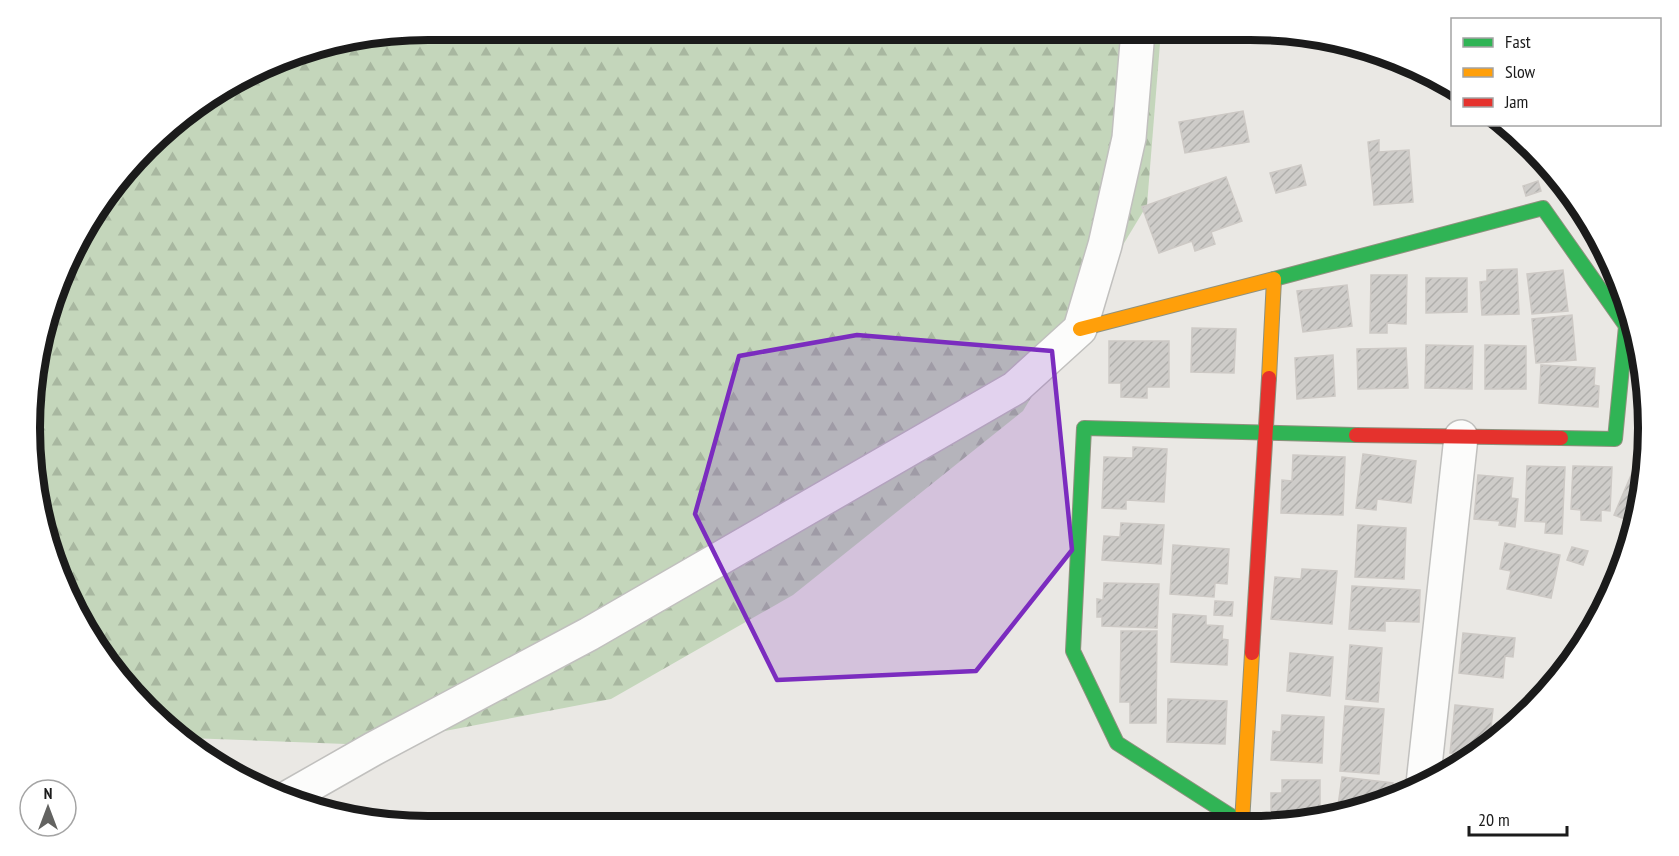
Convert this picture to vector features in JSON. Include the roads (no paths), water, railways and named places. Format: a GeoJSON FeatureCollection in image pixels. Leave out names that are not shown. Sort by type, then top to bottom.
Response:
{"type":"FeatureCollection","features":[{"type":"Feature","properties":{"kind":"street"},"geometry":{"type":"LineString","coordinates":[[1080,329],[1105,245],[1129,138],[1137,40]]}},
{"type":"Feature","properties":{"kind":"street"},"geometry":{"type":"LineString","coordinates":[[296,792],[373,748],[589,634],[1015,388],[1080,329],[1543,208],[1623,322]]}},
{"type":"Feature","properties":{"kind":"street"},"geometry":{"type":"LineString","coordinates":[[1242,816],[1274,279]]}},
{"type":"Feature","properties":{"kind":"street"},"geometry":{"type":"LineString","coordinates":[[1231,816],[1117,742],[1073,651],[1084,428],[1266,434],[1615,439],[1626,330]]}},
{"type":"Feature","properties":{"kind":"street"},"geometry":{"type":"LineString","coordinates":[[1424,775],[1461,437]]}}]}
